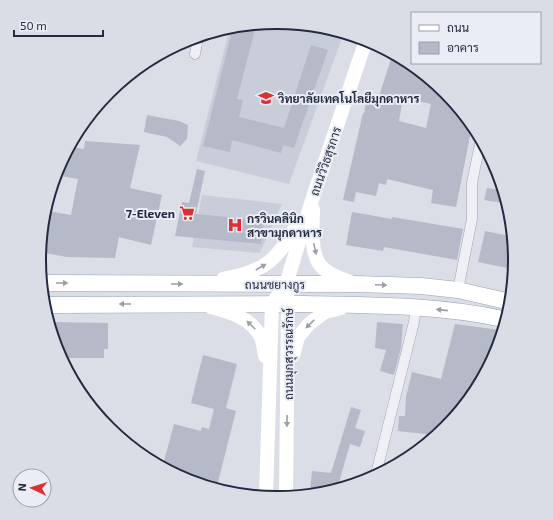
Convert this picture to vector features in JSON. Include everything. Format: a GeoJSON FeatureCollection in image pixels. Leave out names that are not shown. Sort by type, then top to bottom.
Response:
{"type":"FeatureCollection","features":[{"type":"Feature","properties":{"kind":"main road","name":"ถนนวิวิธสุรการ"},"geometry":{"type":"LineString","coordinates":[[286,284],[313,197],[364,46]]}},
{"type":"Feature","properties":{"kind":"main road"},"geometry":{"type":"LineString","coordinates":[[313,197],[314,245],[319,263],[328,272],[338,278],[356,284]]}},
{"type":"Feature","properties":{"kind":"main road"},"geometry":{"type":"LineString","coordinates":[[196,284],[240,276],[260,269],[277,256],[287,243],[313,197]]}},
{"type":"Feature","properties":{"kind":"main road","name":"ถนนชยางกูร"},"geometry":{"type":"LineString","coordinates":[[47,283],[356,284],[421,286],[458,290],[504,301]]}},
{"type":"Feature","properties":{"kind":"main road","name":"ถนนมุกสุวรรณรักษ์"},"geometry":{"type":"LineString","coordinates":[[266,491],[272,304],[286,284]]}},
{"type":"Feature","properties":{"kind":"main road","name":"ถนนมุกสุวรรณรักษ์"},"geometry":{"type":"LineString","coordinates":[[286,284],[288,304],[286,491]]}},
{"type":"Feature","properties":{"kind":"main road"},"geometry":{"type":"LineString","coordinates":[[199,304],[225,310],[241,316],[252,326],[261,338],[269,374]]}},
{"type":"Feature","properties":{"kind":"main road","name":"ถนนชยางกูร"},"geometry":{"type":"LineString","coordinates":[[50,305],[357,305],[416,307],[480,314],[500,318]]}},
{"type":"Feature","properties":{"kind":"main road"},"geometry":{"type":"LineString","coordinates":[[288,371],[298,337],[309,324],[325,312],[357,305]]}},
{"type":"Feature","properties":{"kind":"street"},"geometry":{"type":"LineString","coordinates":[[195,54],[197,43]]}},
{"type":"Feature","properties":{"kind":"street"},"geometry":{"type":"LineString","coordinates":[[458,290],[472,219],[472,183],[479,148]]}},
{"type":"Feature","properties":{"kind":"street"},"geometry":{"type":"LineString","coordinates":[[378,468],[414,322],[416,307]]}},
{"type":"Feature","properties":{"kind":"shaded area","name":"วิทยาลัยเทคโนโลยีมุกดาหาร"},"geometry":{"type":"Polygon","coordinates":[[[261,29],[292,29],[322,33],[342,39],[289,184],[196,161],[228,34],[261,29]]]}},
{"type":"Feature","properties":{"kind":"shaded area","name":"กรวินคลินิก สาขามุกดาหาร"},"geometry":{"type":"Polygon","coordinates":[[[202,195],[282,204],[260,253],[192,247],[202,195]]]}},
{"type":"Feature","properties":{"kind":"building"},"geometry":{"type":"Polygon","coordinates":[[[255,30],[237,99],[243,100],[239,117],[284,128],[311,45],[328,50],[294,148],[283,145],[281,153],[232,140],[230,152],[203,146],[232,33],[255,30]]]}},
{"type":"Feature","properties":{"kind":"building"},"geometry":{"type":"Polygon","coordinates":[[[391,59],[429,86],[460,119],[470,134],[456,207],[431,203],[433,190],[387,179],[386,185],[379,183],[376,196],[356,192],[354,202],[343,200],[367,96],[379,98],[391,59]],[[403,98],[399,121],[426,128],[431,104],[403,98]]]}},
{"type":"Feature","properties":{"kind":"building"},"geometry":{"type":"Polygon","coordinates":[[[147,115],[179,121],[188,125],[187,139],[180,146],[167,137],[144,132],[147,115]]]}},
{"type":"Feature","properties":{"kind":"building"},"geometry":{"type":"Polygon","coordinates":[[[85,141],[140,145],[130,188],[162,195],[151,245],[119,237],[115,258],[67,257],[46,253],[47,230],[51,211],[71,215],[78,179],[62,176],[63,172],[74,148],[84,149],[85,141]]]}},
{"type":"Feature","properties":{"kind":"building"},"geometry":{"type":"Polygon","coordinates":[[[197,169],[205,171],[196,214],[260,220],[260,223],[263,223],[261,244],[175,236],[182,202],[189,203],[197,169]]]}},
{"type":"Feature","properties":{"kind":"building"},"geometry":{"type":"Polygon","coordinates":[[[487,188],[496,189],[501,203],[484,200],[487,188]]]}},
{"type":"Feature","properties":{"kind":"building"},"geometry":{"type":"Polygon","coordinates":[[[352,212],[463,229],[457,260],[384,247],[383,251],[346,245],[352,212]]]}},
{"type":"Feature","properties":{"kind":"building"},"geometry":{"type":"Polygon","coordinates":[[[485,231],[506,235],[507,268],[478,262],[485,231]]]}},
{"type":"Feature","properties":{"kind":"building"},"geometry":{"type":"Polygon","coordinates":[[[54,322],[108,323],[108,349],[104,349],[104,358],[67,358],[54,322]]]}},
{"type":"Feature","properties":{"kind":"building"},"geometry":{"type":"Polygon","coordinates":[[[377,322],[403,324],[401,348],[394,375],[380,371],[386,350],[375,348],[377,322]]]}},
{"type":"Feature","properties":{"kind":"building"},"geometry":{"type":"Polygon","coordinates":[[[455,324],[497,330],[477,376],[460,401],[440,423],[425,437],[426,434],[398,431],[399,416],[405,416],[406,397],[412,372],[441,379],[455,324]]]}},
{"type":"Feature","properties":{"kind":"building"},"geometry":{"type":"Polygon","coordinates":[[[203,355],[237,364],[226,408],[236,411],[218,483],[202,479],[164,462],[174,424],[201,431],[202,427],[209,429],[214,409],[191,403],[203,355]]]}},
{"type":"Feature","properties":{"kind":"building"},"geometry":{"type":"Polygon","coordinates":[[[351,407],[361,410],[355,428],[365,431],[360,447],[350,444],[339,482],[310,489],[312,471],[331,473],[351,407]]]}},
{"type":"Feature","properties":{"kind":"place","name":"วิทยาลัยเทคโนโลยีมุกดาหาร"},"geometry":{"type":"Point","coordinates":[266,98]}},
{"type":"Feature","properties":{"kind":"place","name":"7-Eleven"},"geometry":{"type":"Point","coordinates":[187,213]}},
{"type":"Feature","properties":{"kind":"place","name":"กรวินคลินิก สาขามุกดาหาร"},"geometry":{"type":"Point","coordinates":[235,225]}}]}
